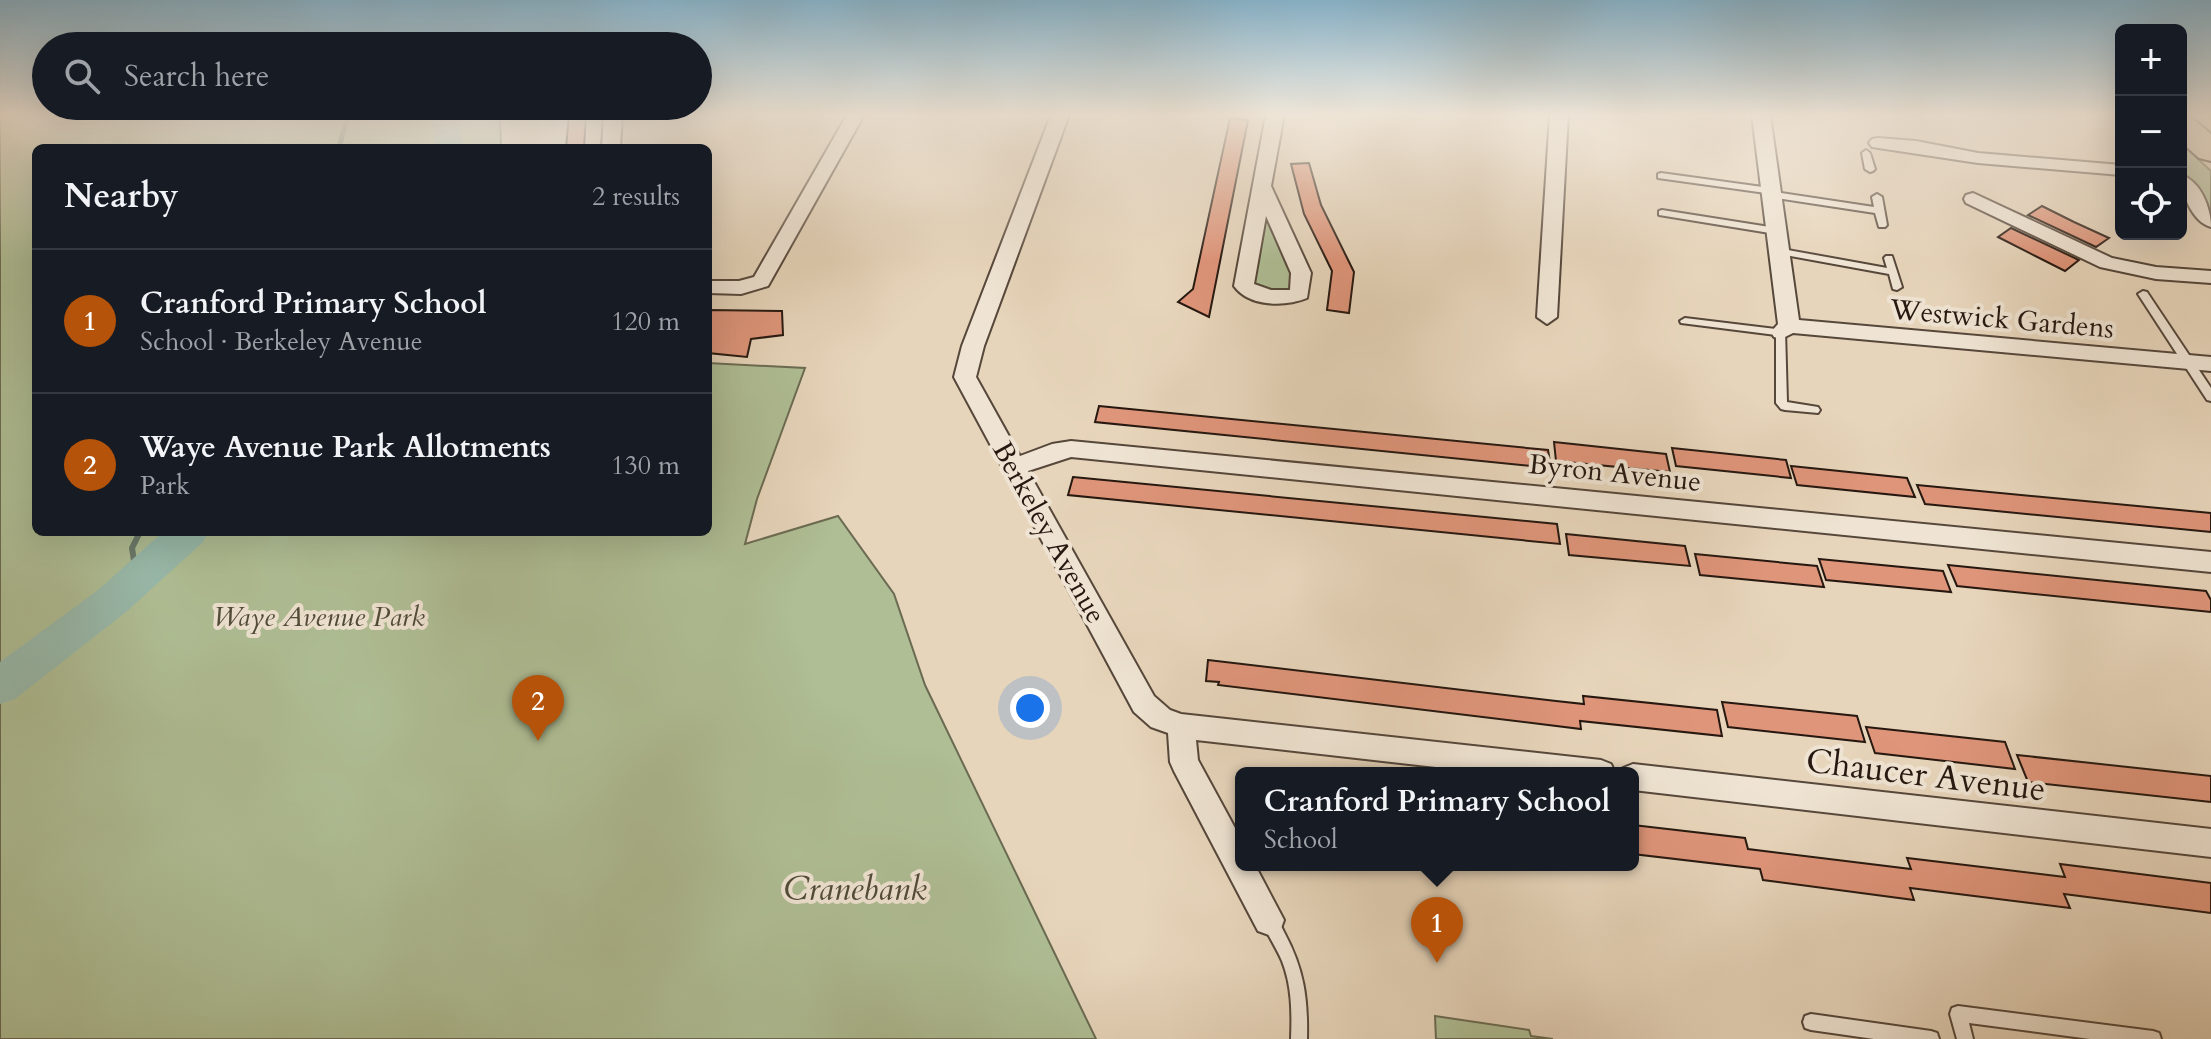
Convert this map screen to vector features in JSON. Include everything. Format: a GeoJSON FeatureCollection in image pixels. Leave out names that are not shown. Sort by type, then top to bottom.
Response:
{"type":"FeatureCollection","features":[{"type":"Feature","properties":{"kind":"street"},"geometry":{"type":"LineString","coordinates":[[712,287],[741,288],[761,281],[828,163]]}},
{"type":"Feature","properties":{"kind":"street","name":"Berkeley Avenue"},"geometry":{"type":"LineString","coordinates":[[1042,163],[965,372],[968,384],[1144,704],[1161,719],[1181,726]]}},
{"type":"Feature","properties":{"kind":"street"},"geometry":{"type":"LineString","coordinates":[[1263,187],[1301,273],[1300,293],[1296,296],[1253,293],[1244,286],[1267,163]]}},
{"type":"Feature","properties":{"kind":"street"},"geometry":{"type":"LineString","coordinates":[[1547,317],[1556,163]]}},
{"type":"Feature","properties":{"kind":"street"},"geometry":{"type":"LineString","coordinates":[[1767,163],[1785,329]]}},
{"type":"Feature","properties":{"kind":"street"},"geometry":{"type":"LineString","coordinates":[[2043,163],[2115,169]]}},
{"type":"Feature","properties":{"kind":"street"},"geometry":{"type":"LineString","coordinates":[[2187,189],[2211,221]]}},
{"type":"Feature","properties":{"kind":"street"},"geometry":{"type":"LineString","coordinates":[[1973,199],[2107,263],[2135,270],[2211,277]]}},
{"type":"Feature","properties":{"kind":"street","name":"Westwick Gardens"},"geometry":{"type":"LineString","coordinates":[[1785,329],[2211,364]]}},
{"type":"Feature","properties":{"kind":"street","name":"Byron Avenue"},"geometry":{"type":"LineString","coordinates":[[1015,467],[1052,452],[1071,449],[2211,562]]}},
{"type":"Feature","properties":{"kind":"street"},"geometry":{"type":"LineString","coordinates":[[1235,857],[1184,762],[1181,726],[1547,767]]}},
{"type":"Feature","properties":{"kind":"street","name":"Chaucer Avenue"},"geometry":{"type":"LineString","coordinates":[[1639,778],[2211,843]]}},
{"type":"Feature","properties":{"kind":"street"},"geometry":{"type":"LineString","coordinates":[[1243,871],[1269,920]]}},
{"type":"Feature","properties":{"kind":"lane"},"geometry":{"type":"LineString","coordinates":[[1870,169],[1874,163]]}},
{"type":"Feature","properties":{"kind":"lane"},"geometry":{"type":"LineString","coordinates":[[1661,176],[1880,211]]}},
{"type":"Feature","properties":{"kind":"lane"},"geometry":{"type":"LineString","coordinates":[[1877,197],[1882,225]]}},
{"type":"Feature","properties":{"kind":"lane"},"geometry":{"type":"LineString","coordinates":[[1662,213],[1776,231]]}},
{"type":"Feature","properties":{"kind":"lane"},"geometry":{"type":"LineString","coordinates":[[1777,251],[1893,272]]}},
{"type":"Feature","properties":{"kind":"lane"},"geometry":{"type":"LineString","coordinates":[[1889,258],[1897,287]]}},
{"type":"Feature","properties":{"kind":"lane"},"geometry":{"type":"LineString","coordinates":[[2143,294],[2211,397]]}},
{"type":"Feature","properties":{"kind":"lane"},"geometry":{"type":"LineString","coordinates":[[1685,321],[1785,329],[1782,403],[1814,410]]}},
{"type":"Feature","properties":{"kind":"lane"},"geometry":{"type":"LineString","coordinates":[[1269,920],[1289,954],[1301,991],[1299,1039]]}},
{"type":"Feature","properties":{"kind":"lane"},"geometry":{"type":"LineString","coordinates":[[1965,1039],[1958,1014],[2153,1039]]}},
{"type":"Feature","properties":{"kind":"lane"},"geometry":{"type":"LineString","coordinates":[[1811,1022],[1931,1039]]}},
{"type":"Feature","properties":{"kind":"green space"},"geometry":{"type":"Polygon","coordinates":[[[0,163],[32,163],[32,536],[712,536],[712,363],[805,368],[757,499],[745,544],[838,516],[894,594],[925,685],[1096,1039],[0,1039],[0,163]]]}},
{"type":"Feature","properties":{"kind":"green space"},"geometry":{"type":"Polygon","coordinates":[[[2187,163],[2203,163],[2211,171],[2211,214],[2187,182],[2187,163]]]}},
{"type":"Feature","properties":{"kind":"green space"},"geometry":{"type":"Polygon","coordinates":[[[1270,219],[1294,273],[1291,291],[1253,288],[1261,222],[1270,219]]]}},
{"type":"Feature","properties":{"kind":"green space"},"geometry":{"type":"Polygon","coordinates":[[[1435,1016],[1529,1030],[1531,1036],[1553,1039],[1436,1039],[1435,1016]]]}},
{"type":"Feature","properties":{"kind":"building"},"geometry":{"type":"Polygon","coordinates":[[[1220,163],[1239,163],[1209,317],[1178,302],[1193,289],[1220,163]]]}},
{"type":"Feature","properties":{"kind":"building"},"geometry":{"type":"Polygon","coordinates":[[[1309,163],[1321,205],[1354,272],[1349,313],[1327,310],[1332,271],[1304,214],[1291,164],[1309,163]]]}},
{"type":"Feature","properties":{"kind":"building"},"geometry":{"type":"Polygon","coordinates":[[[2042,206],[2109,238],[2096,247],[2028,215],[2042,206]]]}},
{"type":"Feature","properties":{"kind":"building"},"geometry":{"type":"Polygon","coordinates":[[[2011,228],[2079,260],[2065,271],[1998,237],[2011,228]]]}},
{"type":"Feature","properties":{"kind":"building"},"geometry":{"type":"Polygon","coordinates":[[[712,310],[782,311],[783,335],[751,339],[747,357],[712,353],[712,310]]]}},
{"type":"Feature","properties":{"kind":"building"},"geometry":{"type":"Polygon","coordinates":[[[1099,406],[1548,450],[1551,468],[1095,422],[1099,406]]]}},
{"type":"Feature","properties":{"kind":"building"},"geometry":{"type":"Polygon","coordinates":[[[1554,442],[1666,454],[1670,472],[1556,461],[1554,442]]]}},
{"type":"Feature","properties":{"kind":"building"},"geometry":{"type":"Polygon","coordinates":[[[1672,448],[1786,460],[1791,478],[1676,466],[1672,448]]]}},
{"type":"Feature","properties":{"kind":"building"},"geometry":{"type":"Polygon","coordinates":[[[1791,466],[1907,478],[1915,497],[1797,485],[1791,466]]]}},
{"type":"Feature","properties":{"kind":"building"},"geometry":{"type":"Polygon","coordinates":[[[1073,477],[1557,524],[1560,544],[1068,495],[1073,477]]]}},
{"type":"Feature","properties":{"kind":"building"},"geometry":{"type":"Polygon","coordinates":[[[1917,485],[2211,513],[2211,532],[1925,504],[1917,485]]]}},
{"type":"Feature","properties":{"kind":"building"},"geometry":{"type":"Polygon","coordinates":[[[1566,534],[1685,546],[1690,566],[1569,555],[1566,534]]]}},
{"type":"Feature","properties":{"kind":"building"},"geometry":{"type":"Polygon","coordinates":[[[1695,554],[1817,566],[1824,587],[1700,575],[1695,554]]]}},
{"type":"Feature","properties":{"kind":"building"},"geometry":{"type":"Polygon","coordinates":[[[1819,559],[1943,571],[1951,592],[1826,580],[1819,559]]]}},
{"type":"Feature","properties":{"kind":"building"},"geometry":{"type":"Polygon","coordinates":[[[1948,565],[2206,591],[2211,600],[2211,612],[1957,586],[1948,565]]]}},
{"type":"Feature","properties":{"kind":"building"},"geometry":{"type":"Polygon","coordinates":[[[1208,660],[1584,704],[1583,696],[1717,710],[1722,736],[1580,721],[1581,729],[1218,685],[1219,682],[1206,681],[1208,660]]]}},
{"type":"Feature","properties":{"kind":"building"},"geometry":{"type":"Polygon","coordinates":[[[1722,702],[1857,716],[1865,742],[1728,727],[1722,702]]]}},
{"type":"Feature","properties":{"kind":"building"},"geometry":{"type":"Polygon","coordinates":[[[1866,727],[2005,742],[2015,769],[1875,753],[1866,727]]]}},
{"type":"Feature","properties":{"kind":"building"},"geometry":{"type":"Polygon","coordinates":[[[2017,755],[2211,776],[2211,802],[2028,782],[2017,755]]]}},
{"type":"Feature","properties":{"kind":"building"},"geometry":{"type":"Polygon","coordinates":[[[1639,826],[1745,838],[1748,849],[1911,869],[1907,858],[2065,877],[2060,864],[2211,883],[2211,913],[2064,894],[2070,908],[1910,888],[1914,900],[1763,880],[1760,869],[1639,855],[1639,826]]]}},
{"type":"Feature","properties":{"kind":"waterway"},"geometry":{"type":"LineString","coordinates":[[137,580],[132,548],[138,536]]}},
{"type":"Feature","properties":{"kind":"waterway"},"geometry":{"type":"LineString","coordinates":[[0,686],[112,601],[185,536]]}},
{"type":"Feature","properties":{"kind":"place","name":"Waye Avenue Park Allotments"},"geometry":{"type":"Point","coordinates":[538,741]}},
{"type":"Feature","properties":{"kind":"place","name":"Cranford Primary School"},"geometry":{"type":"Point","coordinates":[1437,963]}},
{"type":"Feature","properties":{"kind":"park label","name":"Waye Avenue Park"},"geometry":{"type":"Point","coordinates":[319,616]}},
{"type":"Feature","properties":{"kind":"park label","name":"Cranebank"},"geometry":{"type":"Point","coordinates":[855,888]}}]}
